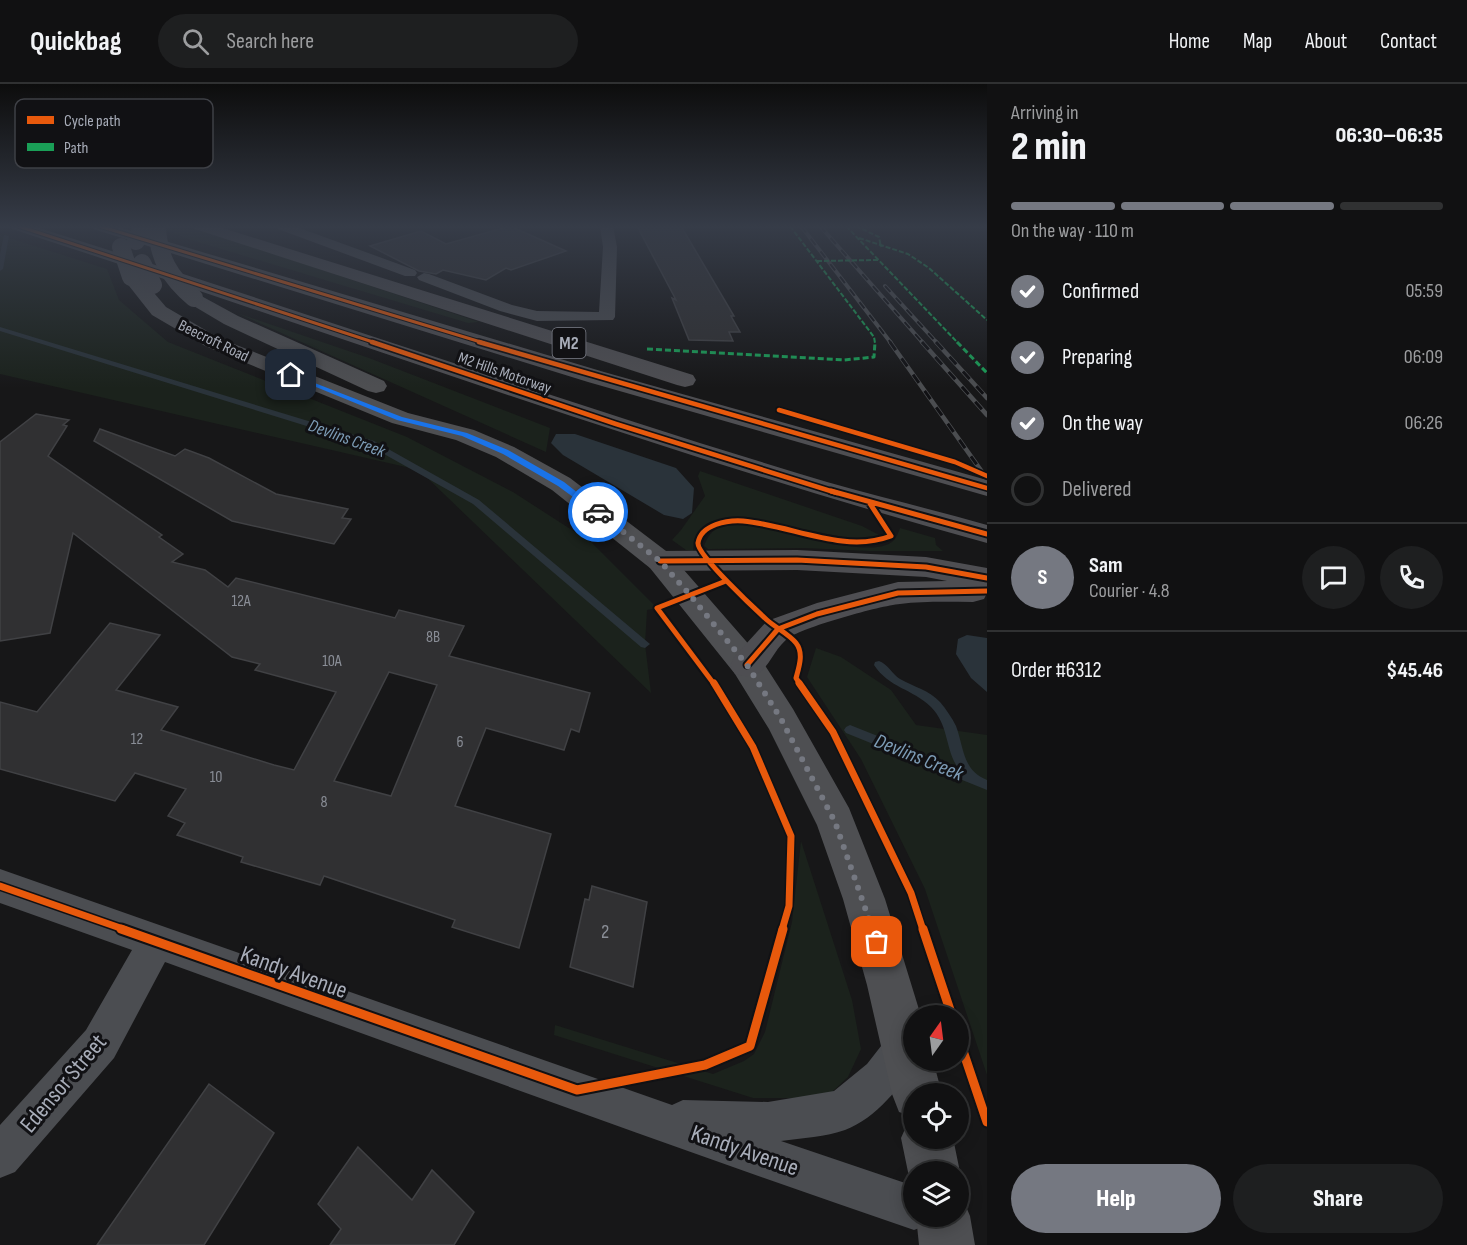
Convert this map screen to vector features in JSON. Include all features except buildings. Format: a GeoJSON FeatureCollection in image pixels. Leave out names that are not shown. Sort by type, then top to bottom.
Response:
{"type":"FeatureCollection","features":[{"type":"Feature","properties":{"kind":"highway"},"geometry":{"type":"LineString","coordinates":[[146,280],[149,291]]}},
{"type":"Feature","properties":{"kind":"highway","name":"M2 Hills Motorway"},"geometry":{"type":"LineString","coordinates":[[188,280],[616,424],[859,499],[987,534]]}},
{"type":"Feature","properties":{"kind":"highway","name":"M2 Hills Motorway"},"geometry":{"type":"LineString","coordinates":[[277,280],[596,377],[987,488]]}},
{"type":"Feature","properties":{"kind":"highway","name":"M2"},"geometry":{"type":"LineString","coordinates":[[376,280],[708,387],[955,462],[987,476]]}},
{"type":"Feature","properties":{"kind":"highway"},"geometry":{"type":"LineString","coordinates":[[660,561],[808,560],[926,567],[987,578]]}},
{"type":"Feature","properties":{"kind":"highway"},"geometry":{"type":"LineString","coordinates":[[747,665],[778,629],[817,614],[898,593],[987,591]]}},
{"type":"Feature","properties":{"kind":"main road","name":"Beecroft Road"},"geometry":{"type":"LineString","coordinates":[[135,280],[149,291],[176,322],[212,342],[400,418],[465,435],[506,452],[561,484],[660,561],[747,665],[781,719],[835,822],[864,899],[903,1036]]}},
{"type":"Feature","properties":{"kind":"main road","name":"Beecroft Road"},"geometry":{"type":"LineString","coordinates":[[176,280],[194,298],[231,320],[419,405],[465,435]]}},
{"type":"Feature","properties":{"kind":"street"},"geometry":{"type":"LineString","coordinates":[[431,280],[506,308],[537,316],[608,317],[609,280]]}},
{"type":"Feature","properties":{"kind":"street","name":"Kandy Avenue"},"geometry":{"type":"LineString","coordinates":[[0,886],[556,1082],[658,1121],[903,1202]]}},
{"type":"Feature","properties":{"kind":"street","name":"Edensor Street"},"geometry":{"type":"LineString","coordinates":[[0,1157],[100,1044],[156,942]]}},
{"type":"Feature","properties":{"kind":"street"},"geometry":{"type":"LineString","coordinates":[[658,1121],[768,1123],[843,1110],[881,1078],[903,1050]]}},
{"type":"Feature","properties":{"kind":"shaded area"},"geometry":{"type":"Polygon","coordinates":[[[0,280],[111,280],[119,300],[168,342],[407,437],[513,492],[592,543],[657,608],[647,610],[645,644],[651,693],[419,470],[0,374],[0,280]]]}},
{"type":"Feature","properties":{"kind":"shaded area"},"geometry":{"type":"Polygon","coordinates":[[[325,280],[353,280],[479,322],[468,323],[325,280]]]}},
{"type":"Feature","properties":{"kind":"shaded area"},"geometry":{"type":"Polygon","coordinates":[[[237,313],[369,358],[550,428],[546,452],[237,313]]]}},
{"type":"Feature","properties":{"kind":"shaded area"},"geometry":{"type":"Polygon","coordinates":[[[556,434],[575,434],[676,468],[694,488],[692,513],[683,519],[664,515],[563,455],[551,443],[556,434]]]}},
{"type":"Feature","properties":{"kind":"shaded area"},"geometry":{"type":"Polygon","coordinates":[[[700,471],[862,526],[881,536],[859,540],[744,518],[725,519],[703,526],[698,532],[693,551],[686,550],[672,540],[705,496],[698,476],[700,471]]]}},
{"type":"Feature","properties":{"kind":"shaded area"},"geometry":{"type":"Polygon","coordinates":[[[730,524],[747,525],[854,547],[872,548],[892,542],[900,528],[935,538],[936,545],[943,551],[804,548],[708,549],[704,546],[714,531],[730,524]]]}},
{"type":"Feature","properties":{"kind":"shaded area"},"geometry":{"type":"Polygon","coordinates":[[[967,635],[987,638],[987,692],[971,678],[956,654],[958,639],[967,635]]]}},
{"type":"Feature","properties":{"kind":"shaded area"},"geometry":{"type":"Polygon","coordinates":[[[816,648],[841,657],[891,690],[916,725],[987,735],[987,1075],[969,1021],[969,1005],[964,1005],[925,889],[861,759],[807,677],[816,648]]]}},
{"type":"Feature","properties":{"kind":"shaded area"},"geometry":{"type":"Polygon","coordinates":[[[801,841],[852,1000],[861,1049],[848,1077],[832,1092],[799,1098],[753,1098],[554,1035],[555,1025],[713,1074],[744,1061],[754,1054],[765,1032],[792,922],[801,841]]]}},
{"type":"Feature","properties":{"kind":"waterway","name":"Devlins Creek"},"geometry":{"type":"LineString","coordinates":[[0,329],[371,443],[476,502],[645,644]]}},
{"type":"Feature","properties":{"kind":"waterway"},"geometry":{"type":"LineString","coordinates":[[879,665],[895,681],[921,693],[936,705],[950,726],[960,762],[973,779]]}},
{"type":"Feature","properties":{"kind":"waterway","name":"Devlins Creek"},"geometry":{"type":"LineString","coordinates":[[850,730],[987,785]]}},
{"type":"Feature","properties":{"kind":"railway"},"geometry":{"type":"LineString","coordinates":[[843,280],[891,343]]}},
{"type":"Feature","properties":{"kind":"railway"},"geometry":{"type":"LineString","coordinates":[[868,280],[923,343]]}},
{"type":"Feature","properties":{"kind":"railway"},"geometry":{"type":"LineString","coordinates":[[885,286],[937,343]]}},
{"type":"Feature","properties":{"kind":"railway"},"geometry":{"type":"LineString","coordinates":[[890,342],[987,479]]}},
{"type":"Feature","properties":{"kind":"railway"},"geometry":{"type":"LineString","coordinates":[[922,342],[987,415]]}},
{"type":"Feature","properties":{"kind":"railway"},"geometry":{"type":"LineString","coordinates":[[936,342],[987,398]]}},
{"type":"Feature","properties":{"kind":"marked path"},"geometry":{"type":"LineString","coordinates":[[647,349],[844,360],[874,357],[876,346],[874,337],[831,280]]}},
{"type":"Feature","properties":{"kind":"marked path"},"geometry":{"type":"LineString","coordinates":[[898,280],[987,373]]}},
{"type":"Feature","properties":{"kind":"marked path"},"geometry":{"type":"LineString","coordinates":[[943,280],[987,320]]}},
{"type":"Feature","properties":{"kind":"cycle path"},"geometry":{"type":"LineString","coordinates":[[188,280],[616,424],[820,488],[987,534]]}},
{"type":"Feature","properties":{"kind":"cycle path"},"geometry":{"type":"LineString","coordinates":[[277,280],[596,377],[987,488]]}},
{"type":"Feature","properties":{"kind":"cycle path"},"geometry":{"type":"LineString","coordinates":[[779,410],[955,462],[987,476]]}},
{"type":"Feature","properties":{"kind":"cycle path"},"geometry":{"type":"LineString","coordinates":[[869,502],[891,536],[879,541],[842,541],[742,521],[714,524],[704,532],[698,542],[699,549],[726,581],[768,621],[797,644],[801,659],[796,678],[833,732],[911,893],[948,1005]]}},
{"type":"Feature","properties":{"kind":"cycle path"},"geometry":{"type":"LineString","coordinates":[[660,561],[797,560],[926,567],[987,578]]}},
{"type":"Feature","properties":{"kind":"cycle path"},"geometry":{"type":"LineString","coordinates":[[0,886],[577,1090],[705,1065],[750,1046],[789,906],[791,836],[753,747],[708,674],[657,608],[726,581]]}},
{"type":"Feature","properties":{"kind":"cycle path"},"geometry":{"type":"LineString","coordinates":[[747,665],[778,629],[817,614],[898,593],[987,591]]}},
{"type":"Feature","properties":{"kind":"cycle path"},"geometry":{"type":"LineString","coordinates":[[969,1069],[987,1122]]}},
{"type":"Feature","properties":{"kind":"way so far"},"geometry":{"type":"LineString","coordinates":[[598,512],[660,561],[747,665],[781,719],[835,822],[864,899],[877,942]]}},
{"type":"Feature","properties":{"kind":"route"},"geometry":{"type":"LineString","coordinates":[[291,375],[400,418],[465,435],[506,452],[561,484],[598,512]]}}]}
